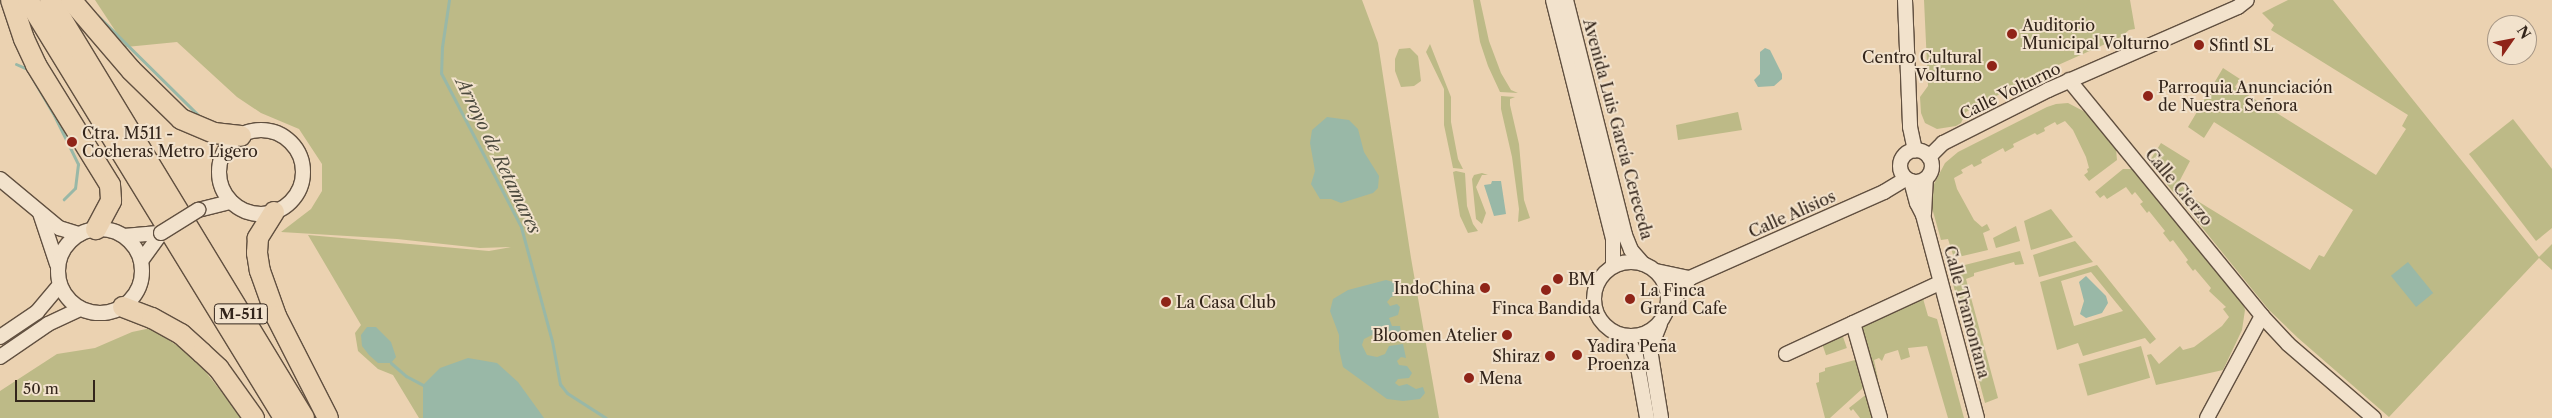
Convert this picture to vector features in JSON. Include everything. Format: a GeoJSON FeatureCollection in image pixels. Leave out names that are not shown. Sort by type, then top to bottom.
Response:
{"type":"FeatureCollection","features":[{"type":"Feature","properties":{"kind":"highway"},"geometry":{"type":"LineString","coordinates":[[11,0],[24,39],[36,65],[107,177],[112,193],[111,201],[88,231]]}},
{"type":"Feature","properties":{"kind":"highway","name":"M-511"},"geometry":{"type":"LineString","coordinates":[[28,0],[284,418]]}},
{"type":"Feature","properties":{"kind":"highway","name":"M-511"},"geometry":{"type":"LineString","coordinates":[[50,0],[304,418]]}},
{"type":"Feature","properties":{"kind":"highway"},"geometry":{"type":"LineString","coordinates":[[71,0],[114,52],[181,119],[214,134],[241,136]]}},
{"type":"Feature","properties":{"kind":"highway"},"geometry":{"type":"LineString","coordinates":[[274,212],[260,233],[257,245],[260,271],[276,316],[328,418]]}},
{"type":"Feature","properties":{"kind":"highway"},"geometry":{"type":"LineString","coordinates":[[123,307],[152,318],[174,330],[202,353],[219,369],[254,418]]}},
{"type":"Feature","properties":{"kind":"street","name":"Avenida Luis García Cereceda"},"geometry":{"type":"LineString","coordinates":[[1553,0],[1613,238],[1613,266]]}},
{"type":"Feature","properties":{"kind":"street","name":"Avenida Luis García Cereceda"},"geometry":{"type":"LineString","coordinates":[[1566,0],[1625,235],[1631,250],[1643,264]]}},
{"type":"Feature","properties":{"kind":"street"},"geometry":{"type":"LineString","coordinates":[[1905,0],[1910,127],[1916,150]]}},
{"type":"Feature","properties":{"kind":"street","name":"Calle Volturno"},"geometry":{"type":"LineString","coordinates":[[1929,157],[1943,143],[2069,80],[2238,7],[2247,0]]}},
{"type":"Feature","properties":{"kind":"street","name":"Calle Cierzo"},"geometry":{"type":"LineString","coordinates":[[2069,80],[2262,316],[2288,344],[2374,418]]}},
{"type":"Feature","properties":{"kind":"street"},"geometry":{"type":"LineString","coordinates":[[258,131],[273,132],[289,142],[300,158],[302,167],[300,187],[291,201],[274,212],[251,213],[231,202],[221,184],[220,166],[222,157],[233,141],[241,136],[258,131]]}},
{"type":"Feature","properties":{"kind":"street"},"geometry":{"type":"LineString","coordinates":[[1916,150],[1929,157],[1932,167],[1926,179],[1918,182],[1909,180],[1901,171],[1901,161],[1906,153],[1916,150]]}},
{"type":"Feature","properties":{"kind":"street","name":"Calle Tramontana"},"geometry":{"type":"LineString","coordinates":[[1923,215],[1926,179]]}},
{"type":"Feature","properties":{"kind":"street"},"geometry":{"type":"LineString","coordinates":[[0,180],[59,228],[115,232],[124,236],[137,251],[141,261],[142,274],[139,287],[133,298],[123,307],[102,314],[80,309],[68,299],[60,285],[57,264],[40,214]]}},
{"type":"Feature","properties":{"kind":"street","name":"Calle Tramontana"},"geometry":{"type":"LineString","coordinates":[[1909,180],[1923,215],[1977,418]]}},
{"type":"Feature","properties":{"kind":"street","name":"Calle Alisios"},"geometry":{"type":"LineString","coordinates":[[1668,306],[1690,278],[1909,180]]}},
{"type":"Feature","properties":{"kind":"street"},"geometry":{"type":"LineString","coordinates":[[141,261],[161,233],[198,210],[221,184]]}},
{"type":"Feature","properties":{"kind":"street"},"geometry":{"type":"LineString","coordinates":[[198,210],[231,202]]}},
{"type":"Feature","properties":{"kind":"street"},"geometry":{"type":"LineString","coordinates":[[57,264],[64,248],[88,231]]}},
{"type":"Feature","properties":{"kind":"street"},"geometry":{"type":"LineString","coordinates":[[124,236],[161,233]]}},
{"type":"Feature","properties":{"kind":"street"},"geometry":{"type":"LineString","coordinates":[[1662,321],[1650,331],[1628,336],[1606,327],[1594,306],[1597,283],[1607,270],[1613,266],[1628,262],[1643,264],[1656,271],[1690,278]]}},
{"type":"Feature","properties":{"kind":"street"},"geometry":{"type":"LineString","coordinates":[[1656,271],[1668,291],[1668,306],[1650,349],[1661,418]]}},
{"type":"Feature","properties":{"kind":"street"},"geometry":{"type":"LineString","coordinates":[[1786,354],[1940,283]]}},
{"type":"Feature","properties":{"kind":"street"},"geometry":{"type":"LineString","coordinates":[[0,337],[37,312],[60,285]]}},
{"type":"Feature","properties":{"kind":"street"},"geometry":{"type":"LineString","coordinates":[[0,357],[48,324],[80,309]]}},
{"type":"Feature","properties":{"kind":"street"},"geometry":{"type":"LineString","coordinates":[[2207,418],[2262,316]]}},
{"type":"Feature","properties":{"kind":"street"},"geometry":{"type":"LineString","coordinates":[[1853,323],[1880,418]]}},
{"type":"Feature","properties":{"kind":"street"},"geometry":{"type":"LineString","coordinates":[[1628,336],[1636,356],[1647,418]]}},
{"type":"Feature","properties":{"kind":"shaded area"},"geometry":{"type":"Polygon","coordinates":[[[95,0],[1362,0],[1378,43],[1411,258],[1439,418],[419,418],[393,375],[378,369],[358,351],[355,333],[361,325],[308,235],[489,251],[511,247],[480,248],[397,239],[281,232],[311,209],[322,191],[322,164],[299,129],[261,113],[237,97],[177,42],[126,47],[95,0]]]}},
{"type":"Feature","properties":{"kind":"shaded area"},"geometry":{"type":"Polygon","coordinates":[[[1473,0],[1480,0],[1489,41],[1501,73],[1511,90],[1518,93],[1500,92],[1480,42],[1473,0]]]}},
{"type":"Feature","properties":{"kind":"shaded area","name":"Centro Cultural Volturno"},"geometry":{"type":"Polygon","coordinates":[[[1924,0],[2130,0],[2135,29],[2129,30],[2121,37],[2038,74],[1966,112],[1961,123],[1956,126],[1937,129],[1925,123],[1921,113],[1920,97],[1928,86],[1924,0]]]}},
{"type":"Feature","properties":{"kind":"shaded area"},"geometry":{"type":"Polygon","coordinates":[[[2288,0],[2333,0],[2539,257],[2552,244],[2552,270],[2539,258],[2389,417],[2298,338],[2269,310],[2149,162],[2161,143],[2190,161],[2179,182],[2191,197],[2310,270],[2319,255],[2324,257],[2353,210],[2214,122],[2204,138],[2188,127],[2223,68],[2240,79],[2235,87],[2376,175],[2406,129],[2402,126],[2408,115],[2271,30],[2274,25],[2262,13],[2288,0]]]}},
{"type":"Feature","properties":{"kind":"shaded area"},"geometry":{"type":"Polygon","coordinates":[[[1430,44],[1451,97],[1451,122],[1458,159],[1463,169],[1453,168],[1444,125],[1444,89],[1426,52],[1430,44]]]}},
{"type":"Feature","properties":{"kind":"shaded area"},"geometry":{"type":"Polygon","coordinates":[[[1410,48],[1418,56],[1421,81],[1414,86],[1401,87],[1395,71],[1395,59],[1399,49],[1410,48]]]}},
{"type":"Feature","properties":{"kind":"shaded area"},"geometry":{"type":"Polygon","coordinates":[[[1765,48],[1770,50],[1782,74],[1782,79],[1774,86],[1758,87],[1754,80],[1760,74],[1760,52],[1765,48]]]}},
{"type":"Feature","properties":{"kind":"shaded area"},"geometry":{"type":"Polygon","coordinates":[[[1501,96],[1515,97],[1510,99],[1510,105],[1519,144],[1524,200],[1530,218],[1518,222],[1519,209],[1512,157],[1501,109],[1501,96]]]}},
{"type":"Feature","properties":{"kind":"shaded area"},"geometry":{"type":"Polygon","coordinates":[[[2068,103],[2087,113],[2116,149],[2117,160],[2089,181],[2084,175],[2088,172],[2087,169],[2089,168],[2086,157],[2073,130],[2065,121],[2057,125],[2055,122],[2044,128],[2045,131],[2037,135],[2035,133],[2013,144],[2014,147],[2005,152],[2003,148],[1981,160],[1982,163],[1974,167],[1972,164],[1961,170],[1963,173],[1954,178],[1957,189],[1974,220],[1982,227],[1987,224],[1990,230],[1983,233],[1988,250],[1954,258],[1948,239],[1941,240],[1932,208],[1934,184],[1945,163],[1958,152],[2047,107],[2068,103]]]}},
{"type":"Feature","properties":{"kind":"shaded area"},"geometry":{"type":"Polygon","coordinates":[[[1738,112],[1742,130],[1678,140],[1676,125],[1738,112]]]}},
{"type":"Feature","properties":{"kind":"shaded area"},"geometry":{"type":"Polygon","coordinates":[[[1327,117],[1349,120],[1358,129],[1364,152],[1379,176],[1378,188],[1373,193],[1341,203],[1331,199],[1320,199],[1311,184],[1315,171],[1310,143],[1312,130],[1327,117]]]}},
{"type":"Feature","properties":{"kind":"shaded area"},"geometry":{"type":"Polygon","coordinates":[[[2513,119],[2552,169],[2552,228],[2536,241],[2469,154],[2513,119]]]}},
{"type":"Feature","properties":{"kind":"shaded area"},"geometry":{"type":"Polygon","coordinates":[[[2123,169],[2133,169],[2243,304],[2245,310],[2242,330],[2223,370],[2156,385],[2147,355],[2151,354],[2159,364],[2180,346],[2183,350],[2194,347],[2222,326],[2229,317],[2223,309],[2226,307],[2209,291],[2211,288],[2195,269],[2193,271],[2186,262],[2188,260],[2173,240],[2170,242],[2163,233],[2165,231],[2149,211],[2147,213],[2140,204],[2143,202],[2135,192],[2132,195],[2126,187],[2107,199],[2104,195],[2100,198],[2095,192],[2123,169]]]}},
{"type":"Feature","properties":{"kind":"shaded area"},"geometry":{"type":"Polygon","coordinates":[[[1453,172],[1465,173],[1467,206],[1473,224],[1478,231],[1468,233],[1460,216],[1453,172]]]}},
{"type":"Feature","properties":{"kind":"shaded area"},"geometry":{"type":"Polygon","coordinates":[[[1482,173],[1488,175],[1482,175],[1476,187],[1486,213],[1482,224],[1476,219],[1472,179],[1474,175],[1482,173]]]}},
{"type":"Feature","properties":{"kind":"shaded area"},"geometry":{"type":"Polygon","coordinates":[[[1492,181],[1501,181],[1506,214],[1494,216],[1484,185],[1491,184],[1492,181]]]}},
{"type":"Feature","properties":{"kind":"shaded area"},"geometry":{"type":"Polygon","coordinates":[[[2051,209],[2073,237],[2031,250],[2024,221],[2051,209]]]}},
{"type":"Feature","properties":{"kind":"shaded area"},"geometry":{"type":"Polygon","coordinates":[[[2016,226],[2020,241],[1996,248],[1993,238],[2016,226]]]}},
{"type":"Feature","properties":{"kind":"shaded area"},"geometry":{"type":"Polygon","coordinates":[[[2075,241],[2093,262],[2039,277],[2033,255],[2075,241]]]}},
{"type":"Feature","properties":{"kind":"shaded area"},"geometry":{"type":"Polygon","coordinates":[[[2020,251],[2024,264],[2015,265],[2014,262],[1974,273],[1974,276],[1966,279],[1998,398],[1985,403],[1949,269],[2020,251]]]}},
{"type":"Feature","properties":{"kind":"shaded area"},"geometry":{"type":"Polygon","coordinates":[[[2408,262],[2433,293],[2416,307],[2391,276],[2408,262]]]}},
{"type":"Feature","properties":{"kind":"shaded area"},"geometry":{"type":"Polygon","coordinates":[[[2097,265],[2156,339],[2150,344],[2145,338],[2083,356],[2078,343],[2057,350],[2040,282],[2097,265]],[[2091,272],[2061,281],[2074,326],[2123,311],[2091,272]]]}},
{"type":"Feature","properties":{"kind":"shaded area"},"geometry":{"type":"Polygon","coordinates":[[[2086,276],[2106,296],[2108,303],[2102,313],[2086,318],[2080,314],[2084,301],[2079,282],[2086,276]]]}},
{"type":"Feature","properties":{"kind":"shaded area"},"geometry":{"type":"Polygon","coordinates":[[[1386,280],[1401,284],[1405,293],[1391,297],[1387,302],[1390,306],[1397,304],[1400,307],[1398,315],[1389,318],[1392,326],[1400,326],[1402,339],[1388,341],[1374,334],[1364,339],[1362,345],[1367,355],[1377,357],[1385,354],[1389,346],[1403,344],[1406,358],[1401,357],[1397,361],[1399,365],[1407,366],[1412,373],[1409,378],[1398,379],[1395,383],[1399,386],[1407,384],[1416,389],[1423,387],[1425,393],[1420,399],[1403,401],[1387,399],[1343,367],[1339,349],[1339,335],[1330,311],[1333,299],[1348,290],[1386,280]]]}},
{"type":"Feature","properties":{"kind":"shaded area"},"geometry":{"type":"Polygon","coordinates":[[[1922,295],[1928,316],[1937,319],[1964,418],[1948,418],[1927,346],[1908,348],[1910,357],[1901,360],[1898,350],[1885,354],[1882,361],[1879,358],[1874,360],[1878,379],[1870,381],[1859,327],[1922,295]]]}},
{"type":"Feature","properties":{"kind":"shaded area"},"geometry":{"type":"Polygon","coordinates":[[[367,327],[376,327],[391,342],[396,357],[391,363],[378,363],[362,346],[361,335],[367,327]]]}},
{"type":"Feature","properties":{"kind":"shaded area"},"geometry":{"type":"Polygon","coordinates":[[[151,328],[194,357],[242,418],[0,418],[0,391],[57,354],[95,348],[132,332],[151,328]]]}},
{"type":"Feature","properties":{"kind":"shaded area"},"geometry":{"type":"Polygon","coordinates":[[[1841,331],[1847,348],[1826,355],[1820,338],[1841,331]]]}},
{"type":"Feature","properties":{"kind":"shaded area"},"geometry":{"type":"Polygon","coordinates":[[[2141,346],[2150,378],[2088,396],[2079,364],[2141,346]]]}},
{"type":"Feature","properties":{"kind":"shaded area"},"geometry":{"type":"Polygon","coordinates":[[[468,358],[497,363],[518,382],[544,418],[423,418],[423,385],[440,368],[468,358]]]}},
{"type":"Feature","properties":{"kind":"shaded area"},"geometry":{"type":"Polygon","coordinates":[[[1855,360],[1863,388],[1830,418],[1825,418],[1816,383],[1819,382],[1819,373],[1825,371],[1825,368],[1855,360]]]}},
{"type":"Feature","properties":{"kind":"shaded area"},"geometry":{"type":"Polygon","coordinates":[[[1868,393],[1877,418],[1860,418],[1853,409],[1851,411],[1849,408],[1868,393]]]}},
{"type":"Feature","properties":{"kind":"waterway","name":"Arroyo de Retamares"},"geometry":{"type":"LineString","coordinates":[[449,0],[442,47],[441,73],[521,227],[552,341],[560,384],[567,393],[606,418]]}},
{"type":"Feature","properties":{"kind":"waterway"},"geometry":{"type":"LineString","coordinates":[[97,15],[198,115]]}},
{"type":"Feature","properties":{"kind":"waterway"},"geometry":{"type":"LineString","coordinates":[[16,64],[27,69],[54,115],[78,164],[75,188],[64,199]]}},
{"type":"Feature","properties":{"kind":"waterway"},"geometry":{"type":"LineString","coordinates":[[391,363],[406,376],[423,385]]}},
{"type":"Feature","properties":{"kind":"place","name":"Auditorio Municipal Volturno"},"geometry":{"type":"Point","coordinates":[2012,34]}},
{"type":"Feature","properties":{"kind":"place","name":"Sfintl SL"},"geometry":{"type":"Point","coordinates":[2199,45]}},
{"type":"Feature","properties":{"kind":"place","name":"Centro Cultural Volturno"},"geometry":{"type":"Point","coordinates":[1992,66]}},
{"type":"Feature","properties":{"kind":"place","name":"Parroquia Anunciación de Nuestra Señora"},"geometry":{"type":"Point","coordinates":[2148,96]}},
{"type":"Feature","properties":{"kind":"place","name":"Ctra. M511 - Cocheras Metro Ligero"},"geometry":{"type":"Point","coordinates":[72,142]}},
{"type":"Feature","properties":{"kind":"place","name":"BM"},"geometry":{"type":"Point","coordinates":[1558,279]}},
{"type":"Feature","properties":{"kind":"place","name":"IndoChina"},"geometry":{"type":"Point","coordinates":[1485,288]}},
{"type":"Feature","properties":{"kind":"place","name":"Finca Bandida"},"geometry":{"type":"Point","coordinates":[1546,290]}},
{"type":"Feature","properties":{"kind":"place","name":"La Finca Grand Cafe"},"geometry":{"type":"Point","coordinates":[1630,299]}},
{"type":"Feature","properties":{"kind":"place","name":"La Casa Club"},"geometry":{"type":"Point","coordinates":[1166,302]}},
{"type":"Feature","properties":{"kind":"place","name":"Bloomen Atelier"},"geometry":{"type":"Point","coordinates":[1507,335]}},
{"type":"Feature","properties":{"kind":"place","name":"Yadira Peña Proenza"},"geometry":{"type":"Point","coordinates":[1577,355]}},
{"type":"Feature","properties":{"kind":"place","name":"Shiraz"},"geometry":{"type":"Point","coordinates":[1550,356]}},
{"type":"Feature","properties":{"kind":"place","name":"Mena"},"geometry":{"type":"Point","coordinates":[1469,378]}}]}
